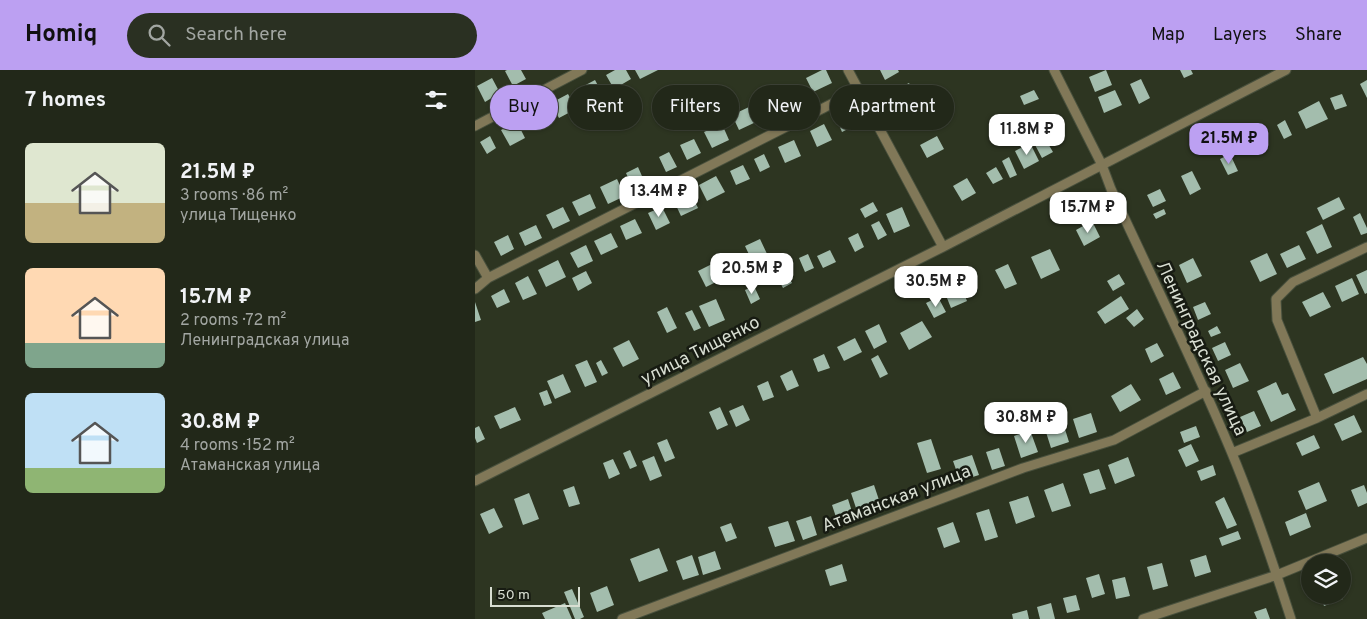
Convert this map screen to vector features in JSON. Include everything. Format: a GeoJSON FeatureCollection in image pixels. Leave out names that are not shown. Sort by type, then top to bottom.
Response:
{"type":"FeatureCollection","features":[{"type":"Feature","properties":{"kind":"street"},"geometry":{"type":"LineString","coordinates":[[475,126],[582,70]]}},
{"type":"Feature","properties":{"kind":"street"},"geometry":{"type":"LineString","coordinates":[[848,70],[856,85]]}},
{"type":"Feature","properties":{"kind":"street","name":"Ленинградская улица"},"geometry":{"type":"LineString","coordinates":[[1054,70],[1102,165],[1111,189],[1206,391],[1232,453],[1277,574],[1291,619]]}},
{"type":"Feature","properties":{"kind":"street","name":"улица Тищенко"},"geometry":{"type":"LineString","coordinates":[[475,481],[943,247],[1286,70]]}},
{"type":"Feature","properties":{"kind":"street"},"geometry":{"type":"LineString","coordinates":[[475,289],[488,278],[830,105]]}},
{"type":"Feature","properties":{"kind":"street"},"geometry":{"type":"LineString","coordinates":[[880,130],[943,247]]}},
{"type":"Feature","properties":{"kind":"street"},"geometry":{"type":"LineString","coordinates":[[1317,418],[1277,320],[1275,299],[1293,282],[1367,247]]}},
{"type":"Feature","properties":{"kind":"street"},"geometry":{"type":"LineString","coordinates":[[475,255],[488,278]]}},
{"type":"Feature","properties":{"kind":"street","name":"Атаманская улица"},"geometry":{"type":"LineString","coordinates":[[622,619],[1023,468],[1114,440],[1206,391]]}},
{"type":"Feature","properties":{"kind":"street"},"geometry":{"type":"LineString","coordinates":[[1232,453],[1317,418],[1367,394]]}},
{"type":"Feature","properties":{"kind":"street"},"geometry":{"type":"LineString","coordinates":[[1143,619],[1277,574],[1367,538]]}},
{"type":"Feature","properties":{"kind":"building"},"geometry":{"type":"Polygon","coordinates":[[[521,70],[526,79],[512,85],[505,71],[521,70]]]}},
{"type":"Feature","properties":{"kind":"building"},"geometry":{"type":"Polygon","coordinates":[[[615,70],[626,70],[631,79],[621,85],[612,85],[606,75],[615,70]]]}},
{"type":"Feature","properties":{"kind":"building"},"geometry":{"type":"Polygon","coordinates":[[[635,70],[658,70],[640,79],[635,70]]]}},
{"type":"Feature","properties":{"kind":"building"},"geometry":{"type":"Polygon","coordinates":[[[826,70],[832,83],[820,89],[820,85],[810,85],[806,78],[826,70]]]}},
{"type":"Feature","properties":{"kind":"building"},"geometry":{"type":"Polygon","coordinates":[[[880,70],[898,70],[899,72],[885,80],[880,70]]]}},
{"type":"Feature","properties":{"kind":"building"},"geometry":{"type":"Polygon","coordinates":[[[1106,70],[1112,85],[1095,92],[1089,77],[1106,70]]]}},
{"type":"Feature","properties":{"kind":"building"},"geometry":{"type":"Polygon","coordinates":[[[1180,70],[1191,70],[1193,74],[1184,78],[1180,70]]]}},
{"type":"Feature","properties":{"kind":"building"},"geometry":{"type":"Polygon","coordinates":[[[492,78],[496,85],[490,85],[490,99],[485,102],[477,86],[492,78]]]}},
{"type":"Feature","properties":{"kind":"building"},"geometry":{"type":"Polygon","coordinates":[[[1141,79],[1150,98],[1139,104],[1130,84],[1141,79]]]}},
{"type":"Feature","properties":{"kind":"building"},"geometry":{"type":"Polygon","coordinates":[[[595,80],[598,85],[586,85],[595,80]]]}},
{"type":"Feature","properties":{"kind":"building"},"geometry":{"type":"Polygon","coordinates":[[[1367,80],[1367,98],[1360,84],[1367,80]]]}},
{"type":"Feature","properties":{"kind":"building"},"geometry":{"type":"Polygon","coordinates":[[[1034,90],[1039,99],[1024,105],[1020,96],[1034,90]]]}},
{"type":"Feature","properties":{"kind":"building"},"geometry":{"type":"Polygon","coordinates":[[[1115,90],[1122,105],[1104,113],[1098,97],[1115,90]]]}},
{"type":"Feature","properties":{"kind":"building"},"geometry":{"type":"Polygon","coordinates":[[[568,94],[568,113],[559,118],[558,116],[558,99],[568,94]]]}},
{"type":"Feature","properties":{"kind":"building"},"geometry":{"type":"Polygon","coordinates":[[[1342,94],[1347,106],[1335,110],[1330,98],[1342,94]]]}},
{"type":"Feature","properties":{"kind":"building"},"geometry":{"type":"Polygon","coordinates":[[[1319,101],[1328,119],[1306,129],[1298,112],[1319,101]]]}},
{"type":"Feature","properties":{"kind":"building"},"geometry":{"type":"Polygon","coordinates":[[[749,107],[749,125],[739,130],[739,112],[749,107]]]}},
{"type":"Feature","properties":{"kind":"building"},"geometry":{"type":"Polygon","coordinates":[[[1285,120],[1292,135],[1284,139],[1277,125],[1285,120]]]}},
{"type":"Feature","properties":{"kind":"building"},"geometry":{"type":"Polygon","coordinates":[[[824,124],[832,140],[817,147],[810,131],[820,130],[820,126],[824,124]]]}},
{"type":"Feature","properties":{"kind":"building"},"geometry":{"type":"Polygon","coordinates":[[[501,130],[521,130],[525,138],[510,146],[501,130]]]}},
{"type":"Feature","properties":{"kind":"building"},"geometry":{"type":"Polygon","coordinates":[[[708,130],[725,130],[729,140],[712,148],[704,132],[708,130]]]}},
{"type":"Feature","properties":{"kind":"building"},"geometry":{"type":"Polygon","coordinates":[[[1259,135],[1266,150],[1256,155],[1249,140],[1259,135]]]}},
{"type":"Feature","properties":{"kind":"building"},"geometry":{"type":"Polygon","coordinates":[[[490,136],[496,148],[487,154],[480,142],[490,136]]]}},
{"type":"Feature","properties":{"kind":"building"},"geometry":{"type":"Polygon","coordinates":[[[937,136],[944,149],[927,158],[920,145],[937,136]]]}},
{"type":"Feature","properties":{"kind":"building"},"geometry":{"type":"Polygon","coordinates":[[[1044,137],[1053,152],[1042,158],[1034,143],[1044,137]]]}},
{"type":"Feature","properties":{"kind":"building"},"geometry":{"type":"Polygon","coordinates":[[[694,139],[701,153],[687,160],[680,145],[694,139]]]}},
{"type":"Feature","properties":{"kind":"building"},"geometry":{"type":"Polygon","coordinates":[[[794,140],[801,156],[785,163],[778,147],[794,140]]]}},
{"type":"Feature","properties":{"kind":"building"},"geometry":{"type":"Polygon","coordinates":[[[1030,143],[1039,161],[1024,169],[1015,151],[1030,143]]]}},
{"type":"Feature","properties":{"kind":"building"},"geometry":{"type":"Polygon","coordinates":[[[669,152],[677,167],[666,172],[659,157],[669,152]]]}},
{"type":"Feature","properties":{"kind":"building"},"geometry":{"type":"Polygon","coordinates":[[[764,154],[770,167],[760,172],[754,159],[764,154]]]}},
{"type":"Feature","properties":{"kind":"building"},"geometry":{"type":"Polygon","coordinates":[[[1230,154],[1238,171],[1228,175],[1220,159],[1230,154]]]}},
{"type":"Feature","properties":{"kind":"building"},"geometry":{"type":"Polygon","coordinates":[[[1009,157],[1017,175],[1010,178],[1002,161],[1009,157]]]}},
{"type":"Feature","properties":{"kind":"building"},"geometry":{"type":"Polygon","coordinates":[[[743,165],[750,179],[736,185],[730,171],[743,165]]]}},
{"type":"Feature","properties":{"kind":"building"},"geometry":{"type":"Polygon","coordinates":[[[638,167],[645,183],[633,189],[626,173],[638,167]]]}},
{"type":"Feature","properties":{"kind":"building"},"geometry":{"type":"Polygon","coordinates":[[[996,167],[1003,179],[993,184],[986,173],[996,167]]]}},
{"type":"Feature","properties":{"kind":"building"},"geometry":{"type":"Polygon","coordinates":[[[1192,171],[1201,189],[1190,195],[1181,176],[1192,171]]]}},
{"type":"Feature","properties":{"kind":"building"},"geometry":{"type":"Polygon","coordinates":[[[716,176],[725,192],[707,201],[699,185],[716,176]]]}},
{"type":"Feature","properties":{"kind":"building"},"geometry":{"type":"Polygon","coordinates":[[[967,178],[976,193],[962,201],[953,186],[967,178]]]}},
{"type":"Feature","properties":{"kind":"building"},"geometry":{"type":"Polygon","coordinates":[[[617,179],[625,196],[608,204],[600,187],[617,179]]]}},
{"type":"Feature","properties":{"kind":"building"},"geometry":{"type":"Polygon","coordinates":[[[1160,189],[1166,201],[1153,207],[1147,195],[1160,189]]]}},
{"type":"Feature","properties":{"kind":"building"},"geometry":{"type":"Polygon","coordinates":[[[690,191],[698,208],[681,216],[673,199],[690,191]]]}},
{"type":"Feature","properties":{"kind":"building"},"geometry":{"type":"Polygon","coordinates":[[[590,194],[596,208],[579,216],[572,202],[590,194]]]}},
{"type":"Feature","properties":{"kind":"building"},"geometry":{"type":"Polygon","coordinates":[[[1339,197],[1345,209],[1323,220],[1317,208],[1339,197]]]}},
{"type":"Feature","properties":{"kind":"building"},"geometry":{"type":"Polygon","coordinates":[[[873,202],[878,211],[865,218],[860,209],[873,202]]]}},
{"type":"Feature","properties":{"kind":"building"},"geometry":{"type":"Polygon","coordinates":[[[563,207],[570,221],[553,229],[546,215],[563,207]]]}},
{"type":"Feature","properties":{"kind":"building"},"geometry":{"type":"Polygon","coordinates":[[[662,207],[670,223],[656,230],[648,213],[662,207]]]}},
{"type":"Feature","properties":{"kind":"building"},"geometry":{"type":"Polygon","coordinates":[[[902,207],[910,226],[894,233],[886,214],[902,207]]]}},
{"type":"Feature","properties":{"kind":"building"},"geometry":{"type":"Polygon","coordinates":[[[1164,209],[1166,214],[1156,219],[1153,214],[1164,209]]]}},
{"type":"Feature","properties":{"kind":"building"},"geometry":{"type":"Polygon","coordinates":[[[1360,213],[1367,228],[1367,233],[1361,235],[1353,217],[1360,213]]]}},
{"type":"Feature","properties":{"kind":"building"},"geometry":{"type":"Polygon","coordinates":[[[635,219],[642,233],[626,240],[620,226],[635,219]]]}},
{"type":"Feature","properties":{"kind":"building"},"geometry":{"type":"Polygon","coordinates":[[[879,221],[887,235],[878,240],[871,225],[879,221]]]}},
{"type":"Feature","properties":{"kind":"building"},"geometry":{"type":"Polygon","coordinates":[[[1092,221],[1100,237],[1084,246],[1076,230],[1092,221]]]}},
{"type":"Feature","properties":{"kind":"building"},"geometry":{"type":"Polygon","coordinates":[[[1322,224],[1332,247],[1317,254],[1306,232],[1322,224]]]}},
{"type":"Feature","properties":{"kind":"building"},"geometry":{"type":"Polygon","coordinates":[[[536,225],[542,238],[525,246],[519,233],[536,225]]]}},
{"type":"Feature","properties":{"kind":"building"},"geometry":{"type":"Polygon","coordinates":[[[611,233],[618,247],[601,255],[594,241],[611,233]]]}},
{"type":"Feature","properties":{"kind":"building"},"geometry":{"type":"Polygon","coordinates":[[[858,233],[864,247],[855,252],[848,238],[858,233]]]}},
{"type":"Feature","properties":{"kind":"building"},"geometry":{"type":"Polygon","coordinates":[[[508,235],[514,249],[501,256],[494,242],[508,235]]]}},
{"type":"Feature","properties":{"kind":"building"},"geometry":{"type":"Polygon","coordinates":[[[760,239],[768,256],[753,263],[745,246],[760,239]]]}},
{"type":"Feature","properties":{"kind":"building"},"geometry":{"type":"Polygon","coordinates":[[[586,245],[593,261],[578,268],[570,253],[586,245]]]}},
{"type":"Feature","properties":{"kind":"building"},"geometry":{"type":"Polygon","coordinates":[[[1299,245],[1306,259],[1287,268],[1280,254],[1299,245]]]}},
{"type":"Feature","properties":{"kind":"building"},"geometry":{"type":"Polygon","coordinates":[[[1050,249],[1060,270],[1041,279],[1031,257],[1050,249]]]}},
{"type":"Feature","properties":{"kind":"building"},"geometry":{"type":"Polygon","coordinates":[[[830,250],[836,262],[823,268],[817,256],[830,250]]]}},
{"type":"Feature","properties":{"kind":"building"},"geometry":{"type":"Polygon","coordinates":[[[1267,253],[1277,274],[1260,282],[1250,261],[1267,253]]]}},
{"type":"Feature","properties":{"kind":"building"},"geometry":{"type":"Polygon","coordinates":[[[808,254],[814,268],[805,272],[799,258],[808,254]]]}},
{"type":"Feature","properties":{"kind":"building"},"geometry":{"type":"Polygon","coordinates":[[[1193,258],[1202,276],[1187,283],[1179,265],[1193,258]]]}},
{"type":"Feature","properties":{"kind":"building"},"geometry":{"type":"Polygon","coordinates":[[[558,260],[566,277],[546,287],[538,270],[558,260]]]}},
{"type":"Feature","properties":{"kind":"building"},"geometry":{"type":"Polygon","coordinates":[[[714,263],[722,279],[706,287],[698,271],[714,263]]]}},
{"type":"Feature","properties":{"kind":"building"},"geometry":{"type":"Polygon","coordinates":[[[1008,264],[1017,284],[1005,289],[995,270],[1008,264]]]}},
{"type":"Feature","properties":{"kind":"building"},"geometry":{"type":"Polygon","coordinates":[[[785,270],[792,283],[783,288],[776,275],[785,270]]]}},
{"type":"Feature","properties":{"kind":"building"},"geometry":{"type":"Polygon","coordinates":[[[1367,270],[1367,293],[1365,294],[1356,275],[1367,270]]]}},
{"type":"Feature","properties":{"kind":"building"},"geometry":{"type":"Polygon","coordinates":[[[586,271],[592,283],[578,291],[572,278],[586,271]]]}},
{"type":"Feature","properties":{"kind":"building"},"geometry":{"type":"Polygon","coordinates":[[[1119,274],[1125,284],[1113,291],[1107,281],[1119,274]]]}},
{"type":"Feature","properties":{"kind":"building"},"geometry":{"type":"Polygon","coordinates":[[[528,276],[537,294],[523,300],[515,283],[528,276]]]}},
{"type":"Feature","properties":{"kind":"building"},"geometry":{"type":"Polygon","coordinates":[[[1352,278],[1359,294],[1342,302],[1335,286],[1352,278]]]}},
{"type":"Feature","properties":{"kind":"building"},"geometry":{"type":"Polygon","coordinates":[[[754,286],[760,299],[751,304],[745,290],[754,286]]]}},
{"type":"Feature","properties":{"kind":"building"},"geometry":{"type":"Polygon","coordinates":[[[961,286],[967,301],[951,308],[945,293],[961,286]]]}},
{"type":"Feature","properties":{"kind":"building"},"geometry":{"type":"Polygon","coordinates":[[[504,289],[510,302],[497,308],[491,296],[504,289]]]}},
{"type":"Feature","properties":{"kind":"building"},"geometry":{"type":"Polygon","coordinates":[[[1323,292],[1331,307],[1310,317],[1302,302],[1323,292]]]}},
{"type":"Feature","properties":{"kind":"building"},"geometry":{"type":"Polygon","coordinates":[[[1121,296],[1129,309],[1105,324],[1097,312],[1121,296]]]}},
{"type":"Feature","properties":{"kind":"building"},"geometry":{"type":"Polygon","coordinates":[[[938,297],[946,312],[934,318],[926,303],[938,297]]]}},
{"type":"Feature","properties":{"kind":"building"},"geometry":{"type":"Polygon","coordinates":[[[716,299],[725,320],[709,327],[699,306],[716,299]]]}},
{"type":"Feature","properties":{"kind":"building"},"geometry":{"type":"Polygon","coordinates":[[[475,302],[481,320],[475,322],[475,302]]]}},
{"type":"Feature","properties":{"kind":"building"},"geometry":{"type":"Polygon","coordinates":[[[1205,302],[1211,314],[1198,320],[1193,307],[1205,302]]]}},
{"type":"Feature","properties":{"kind":"building"},"geometry":{"type":"Polygon","coordinates":[[[667,307],[677,328],[667,333],[657,312],[667,307]]]}},
{"type":"Feature","properties":{"kind":"building"},"geometry":{"type":"Polygon","coordinates":[[[1137,309],[1144,319],[1134,327],[1126,318],[1137,309]]]}},
{"type":"Feature","properties":{"kind":"building"},"geometry":{"type":"Polygon","coordinates":[[[692,310],[701,328],[694,331],[685,313],[692,310]]]}},
{"type":"Feature","properties":{"kind":"building"},"geometry":{"type":"Polygon","coordinates":[[[922,321],[932,337],[909,350],[900,333],[922,321]]]}},
{"type":"Feature","properties":{"kind":"building"},"geometry":{"type":"Polygon","coordinates":[[[879,324],[887,342],[874,349],[865,331],[879,324]]]}},
{"type":"Feature","properties":{"kind":"building"},"geometry":{"type":"Polygon","coordinates":[[[1217,326],[1221,333],[1211,337],[1208,331],[1217,326]]]}},
{"type":"Feature","properties":{"kind":"building"},"geometry":{"type":"Polygon","coordinates":[[[855,338],[862,352],[844,361],[837,347],[855,338]]]}},
{"type":"Feature","properties":{"kind":"building"},"geometry":{"type":"Polygon","coordinates":[[[629,340],[639,359],[623,367],[613,348],[629,340]]]}},
{"type":"Feature","properties":{"kind":"building"},"geometry":{"type":"Polygon","coordinates":[[[1225,342],[1231,355],[1218,361],[1212,348],[1225,342]]]}},
{"type":"Feature","properties":{"kind":"building"},"geometry":{"type":"Polygon","coordinates":[[[1157,343],[1164,356],[1151,363],[1145,349],[1157,343]]]}},
{"type":"Feature","properties":{"kind":"building"},"geometry":{"type":"Polygon","coordinates":[[[824,354],[830,368],[818,372],[813,359],[824,354]]]}},
{"type":"Feature","properties":{"kind":"building"},"geometry":{"type":"Polygon","coordinates":[[[878,355],[888,374],[880,378],[871,359],[878,355]]]}},
{"type":"Feature","properties":{"kind":"building"},"geometry":{"type":"Polygon","coordinates":[[[1363,357],[1367,364],[1367,379],[1333,394],[1324,374],[1363,357]]]}},
{"type":"Feature","properties":{"kind":"building"},"geometry":{"type":"Polygon","coordinates":[[[587,360],[597,382],[585,387],[575,365],[587,360]]]}},
{"type":"Feature","properties":{"kind":"building"},"geometry":{"type":"Polygon","coordinates":[[[601,360],[608,373],[602,376],[596,363],[601,360]]]}},
{"type":"Feature","properties":{"kind":"building"},"geometry":{"type":"Polygon","coordinates":[[[1240,363],[1249,381],[1233,388],[1225,370],[1240,363]]]}},
{"type":"Feature","properties":{"kind":"building"},"geometry":{"type":"Polygon","coordinates":[[[792,370],[799,386],[787,391],[780,376],[792,370]]]}},
{"type":"Feature","properties":{"kind":"building"},"geometry":{"type":"Polygon","coordinates":[[[1173,372],[1181,388],[1166,395],[1159,379],[1173,372]]]}},
{"type":"Feature","properties":{"kind":"building"},"geometry":{"type":"Polygon","coordinates":[[[563,374],[571,392],[555,399],[547,381],[563,374]]]}},
{"type":"Feature","properties":{"kind":"building"},"geometry":{"type":"Polygon","coordinates":[[[768,381],[774,397],[763,401],[757,386],[768,381]]]}},
{"type":"Feature","properties":{"kind":"building"},"geometry":{"type":"Polygon","coordinates":[[[1276,382],[1282,395],[1288,393],[1296,410],[1271,422],[1257,391],[1276,382]]]}},
{"type":"Feature","properties":{"kind":"building"},"geometry":{"type":"Polygon","coordinates":[[[1131,384],[1141,400],[1120,412],[1111,396],[1131,384]]]}},
{"type":"Feature","properties":{"kind":"building"},"geometry":{"type":"Polygon","coordinates":[[[547,390],[552,403],[544,406],[539,393],[547,390]]]}},
{"type":"Feature","properties":{"kind":"building"},"geometry":{"type":"Polygon","coordinates":[[[743,405],[750,420],[736,427],[729,411],[743,405]]]}},
{"type":"Feature","properties":{"kind":"building"},"geometry":{"type":"Polygon","coordinates":[[[515,407],[521,420],[500,429],[494,416],[515,407]]]}},
{"type":"Feature","properties":{"kind":"building"},"geometry":{"type":"Polygon","coordinates":[[[720,407],[728,425],[717,430],[709,412],[720,407]]]}},
{"type":"Feature","properties":{"kind":"building"},"geometry":{"type":"Polygon","coordinates":[[[1254,411],[1261,426],[1247,432],[1240,417],[1254,411]]]}},
{"type":"Feature","properties":{"kind":"building"},"geometry":{"type":"Polygon","coordinates":[[[1091,413],[1097,432],[1079,438],[1073,419],[1091,413]]]}},
{"type":"Feature","properties":{"kind":"building"},"geometry":{"type":"Polygon","coordinates":[[[1354,415],[1362,432],[1342,441],[1334,424],[1354,415]]]}},
{"type":"Feature","properties":{"kind":"building"},"geometry":{"type":"Polygon","coordinates":[[[1063,423],[1069,442],[1051,448],[1045,429],[1063,423]]]}},
{"type":"Feature","properties":{"kind":"building"},"geometry":{"type":"Polygon","coordinates":[[[479,426],[485,439],[477,443],[475,428],[479,426]]]}},
{"type":"Feature","properties":{"kind":"building"},"geometry":{"type":"Polygon","coordinates":[[[1196,426],[1200,437],[1184,443],[1180,432],[1196,426]]]}},
{"type":"Feature","properties":{"kind":"building"},"geometry":{"type":"Polygon","coordinates":[[[1030,430],[1038,452],[1021,458],[1014,436],[1030,430]]]}},
{"type":"Feature","properties":{"kind":"building"},"geometry":{"type":"Polygon","coordinates":[[[1314,435],[1320,448],[1302,456],[1296,443],[1314,435]]]}},
{"type":"Feature","properties":{"kind":"building"},"geometry":{"type":"Polygon","coordinates":[[[667,439],[675,458],[665,462],[657,443],[667,439]]]}},
{"type":"Feature","properties":{"kind":"building"},"geometry":{"type":"Polygon","coordinates":[[[931,439],[941,469],[927,473],[917,443],[931,439]]]}},
{"type":"Feature","properties":{"kind":"building"},"geometry":{"type":"Polygon","coordinates":[[[1191,444],[1199,461],[1186,467],[1178,450],[1191,444]]]}},
{"type":"Feature","properties":{"kind":"building"},"geometry":{"type":"Polygon","coordinates":[[[999,448],[1005,466],[992,470],[986,452],[999,448]]]}},
{"type":"Feature","properties":{"kind":"building"},"geometry":{"type":"Polygon","coordinates":[[[630,450],[637,466],[630,469],[623,453],[630,450]]]}},
{"type":"Feature","properties":{"kind":"building"},"geometry":{"type":"Polygon","coordinates":[[[972,455],[979,475],[960,481],[953,461],[972,455]]]}},
{"type":"Feature","properties":{"kind":"building"},"geometry":{"type":"Polygon","coordinates":[[[654,456],[662,476],[650,481],[642,461],[654,456]]]}},
{"type":"Feature","properties":{"kind":"building"},"geometry":{"type":"Polygon","coordinates":[[[1128,457],[1135,476],[1115,484],[1108,465],[1128,457]]]}},
{"type":"Feature","properties":{"kind":"building"},"geometry":{"type":"Polygon","coordinates":[[[613,459],[620,474],[609,479],[603,463],[613,459]]]}},
{"type":"Feature","properties":{"kind":"building"},"geometry":{"type":"Polygon","coordinates":[[[1213,465],[1216,475],[1201,481],[1197,471],[1213,465]]]}},
{"type":"Feature","properties":{"kind":"building"},"geometry":{"type":"Polygon","coordinates":[[[1099,469],[1106,489],[1090,494],[1083,474],[1099,469]]]}},
{"type":"Feature","properties":{"kind":"building"},"geometry":{"type":"Polygon","coordinates":[[[1319,482],[1327,501],[1306,510],[1298,491],[1319,482]]]}},
{"type":"Feature","properties":{"kind":"building"},"geometry":{"type":"Polygon","coordinates":[[[1063,483],[1071,506],[1052,512],[1044,490],[1063,483]]]}},
{"type":"Feature","properties":{"kind":"building"},"geometry":{"type":"Polygon","coordinates":[[[874,485],[881,506],[858,514],[851,493],[874,485]]]}},
{"type":"Feature","properties":{"kind":"building"},"geometry":{"type":"Polygon","coordinates":[[[1364,485],[1367,493],[1367,503],[1358,507],[1351,490],[1364,485]]]}},
{"type":"Feature","properties":{"kind":"building"},"geometry":{"type":"Polygon","coordinates":[[[574,486],[580,504],[569,507],[563,490],[574,486]]]}},
{"type":"Feature","properties":{"kind":"building"},"geometry":{"type":"Polygon","coordinates":[[[529,493],[539,519],[523,525],[514,499],[529,493]]]}},
{"type":"Feature","properties":{"kind":"building"},"geometry":{"type":"Polygon","coordinates":[[[1028,496],[1035,517],[1016,524],[1009,502],[1028,496]]]}},
{"type":"Feature","properties":{"kind":"building"},"geometry":{"type":"Polygon","coordinates":[[[1224,497],[1237,525],[1227,529],[1215,502],[1224,497]]]}},
{"type":"Feature","properties":{"kind":"building"},"geometry":{"type":"Polygon","coordinates":[[[848,499],[854,518],[838,523],[832,505],[848,499]]]}},
{"type":"Feature","properties":{"kind":"building"},"geometry":{"type":"Polygon","coordinates":[[[494,508],[503,527],[489,534],[480,514],[494,508]]]}},
{"type":"Feature","properties":{"kind":"building"},"geometry":{"type":"Polygon","coordinates":[[[989,509],[998,537],[985,541],[976,513],[989,509]]]}},
{"type":"Feature","properties":{"kind":"building"},"geometry":{"type":"Polygon","coordinates":[[[1306,513],[1311,527],[1290,536],[1285,522],[1306,513]]]}},
{"type":"Feature","properties":{"kind":"building"},"geometry":{"type":"Polygon","coordinates":[[[811,516],[817,535],[803,540],[796,521],[811,516]]]}},
{"type":"Feature","properties":{"kind":"building"},"geometry":{"type":"Polygon","coordinates":[[[788,521],[795,541],[775,547],[768,527],[788,521]]]}},
{"type":"Feature","properties":{"kind":"building"},"geometry":{"type":"Polygon","coordinates":[[[953,522],[960,542],[944,548],[937,528],[953,522]]]}},
{"type":"Feature","properties":{"kind":"building"},"geometry":{"type":"Polygon","coordinates":[[[731,523],[737,538],[726,542],[720,527],[731,523]]]}},
{"type":"Feature","properties":{"kind":"building"},"geometry":{"type":"Polygon","coordinates":[[[1238,531],[1241,539],[1222,546],[1219,538],[1238,531]]]}},
{"type":"Feature","properties":{"kind":"building"},"geometry":{"type":"Polygon","coordinates":[[[659,548],[668,571],[639,582],[630,559],[659,548]]]}},
{"type":"Feature","properties":{"kind":"building"},"geometry":{"type":"Polygon","coordinates":[[[715,551],[721,569],[703,575],[698,557],[715,551]]]}},
{"type":"Feature","properties":{"kind":"building"},"geometry":{"type":"Polygon","coordinates":[[[692,555],[699,575],[683,580],[676,561],[692,555]]]}},
{"type":"Feature","properties":{"kind":"building"},"geometry":{"type":"Polygon","coordinates":[[[1206,555],[1211,572],[1195,577],[1190,560],[1206,555]]]}},
{"type":"Feature","properties":{"kind":"building"},"geometry":{"type":"Polygon","coordinates":[[[1162,563],[1168,586],[1153,590],[1147,567],[1162,563]]]}},
{"type":"Feature","properties":{"kind":"building"},"geometry":{"type":"Polygon","coordinates":[[[842,564],[847,581],[830,586],[825,570],[842,564]]]}},
{"type":"Feature","properties":{"kind":"building"},"geometry":{"type":"Polygon","coordinates":[[[1099,574],[1105,594],[1092,598],[1086,578],[1099,574]]]}},
{"type":"Feature","properties":{"kind":"building"},"geometry":{"type":"Polygon","coordinates":[[[1125,577],[1130,596],[1116,599],[1112,580],[1125,577]]]}},
{"type":"Feature","properties":{"kind":"building"},"geometry":{"type":"Polygon","coordinates":[[[607,586],[614,605],[597,612],[590,593],[607,586]]]}},
{"type":"Feature","properties":{"kind":"building"},"geometry":{"type":"Polygon","coordinates":[[[572,589],[584,617],[580,619],[575,619],[564,592],[572,589]]]}},
{"type":"Feature","properties":{"kind":"building"},"geometry":{"type":"Polygon","coordinates":[[[1076,595],[1080,610],[1067,613],[1063,598],[1076,595]]]}},
{"type":"Feature","properties":{"kind":"building"},"geometry":{"type":"Polygon","coordinates":[[[565,603],[572,619],[545,619],[542,613],[565,603]]]}},
{"type":"Feature","properties":{"kind":"building"},"geometry":{"type":"Polygon","coordinates":[[[1051,603],[1055,619],[1040,619],[1037,607],[1051,603]]]}},
{"type":"Feature","properties":{"kind":"building"},"geometry":{"type":"Polygon","coordinates":[[[1266,608],[1270,619],[1257,619],[1254,612],[1266,608]]]}},
{"type":"Feature","properties":{"kind":"building"},"geometry":{"type":"Polygon","coordinates":[[[1027,610],[1029,619],[1013,619],[1012,614],[1027,610]]]}}]}
